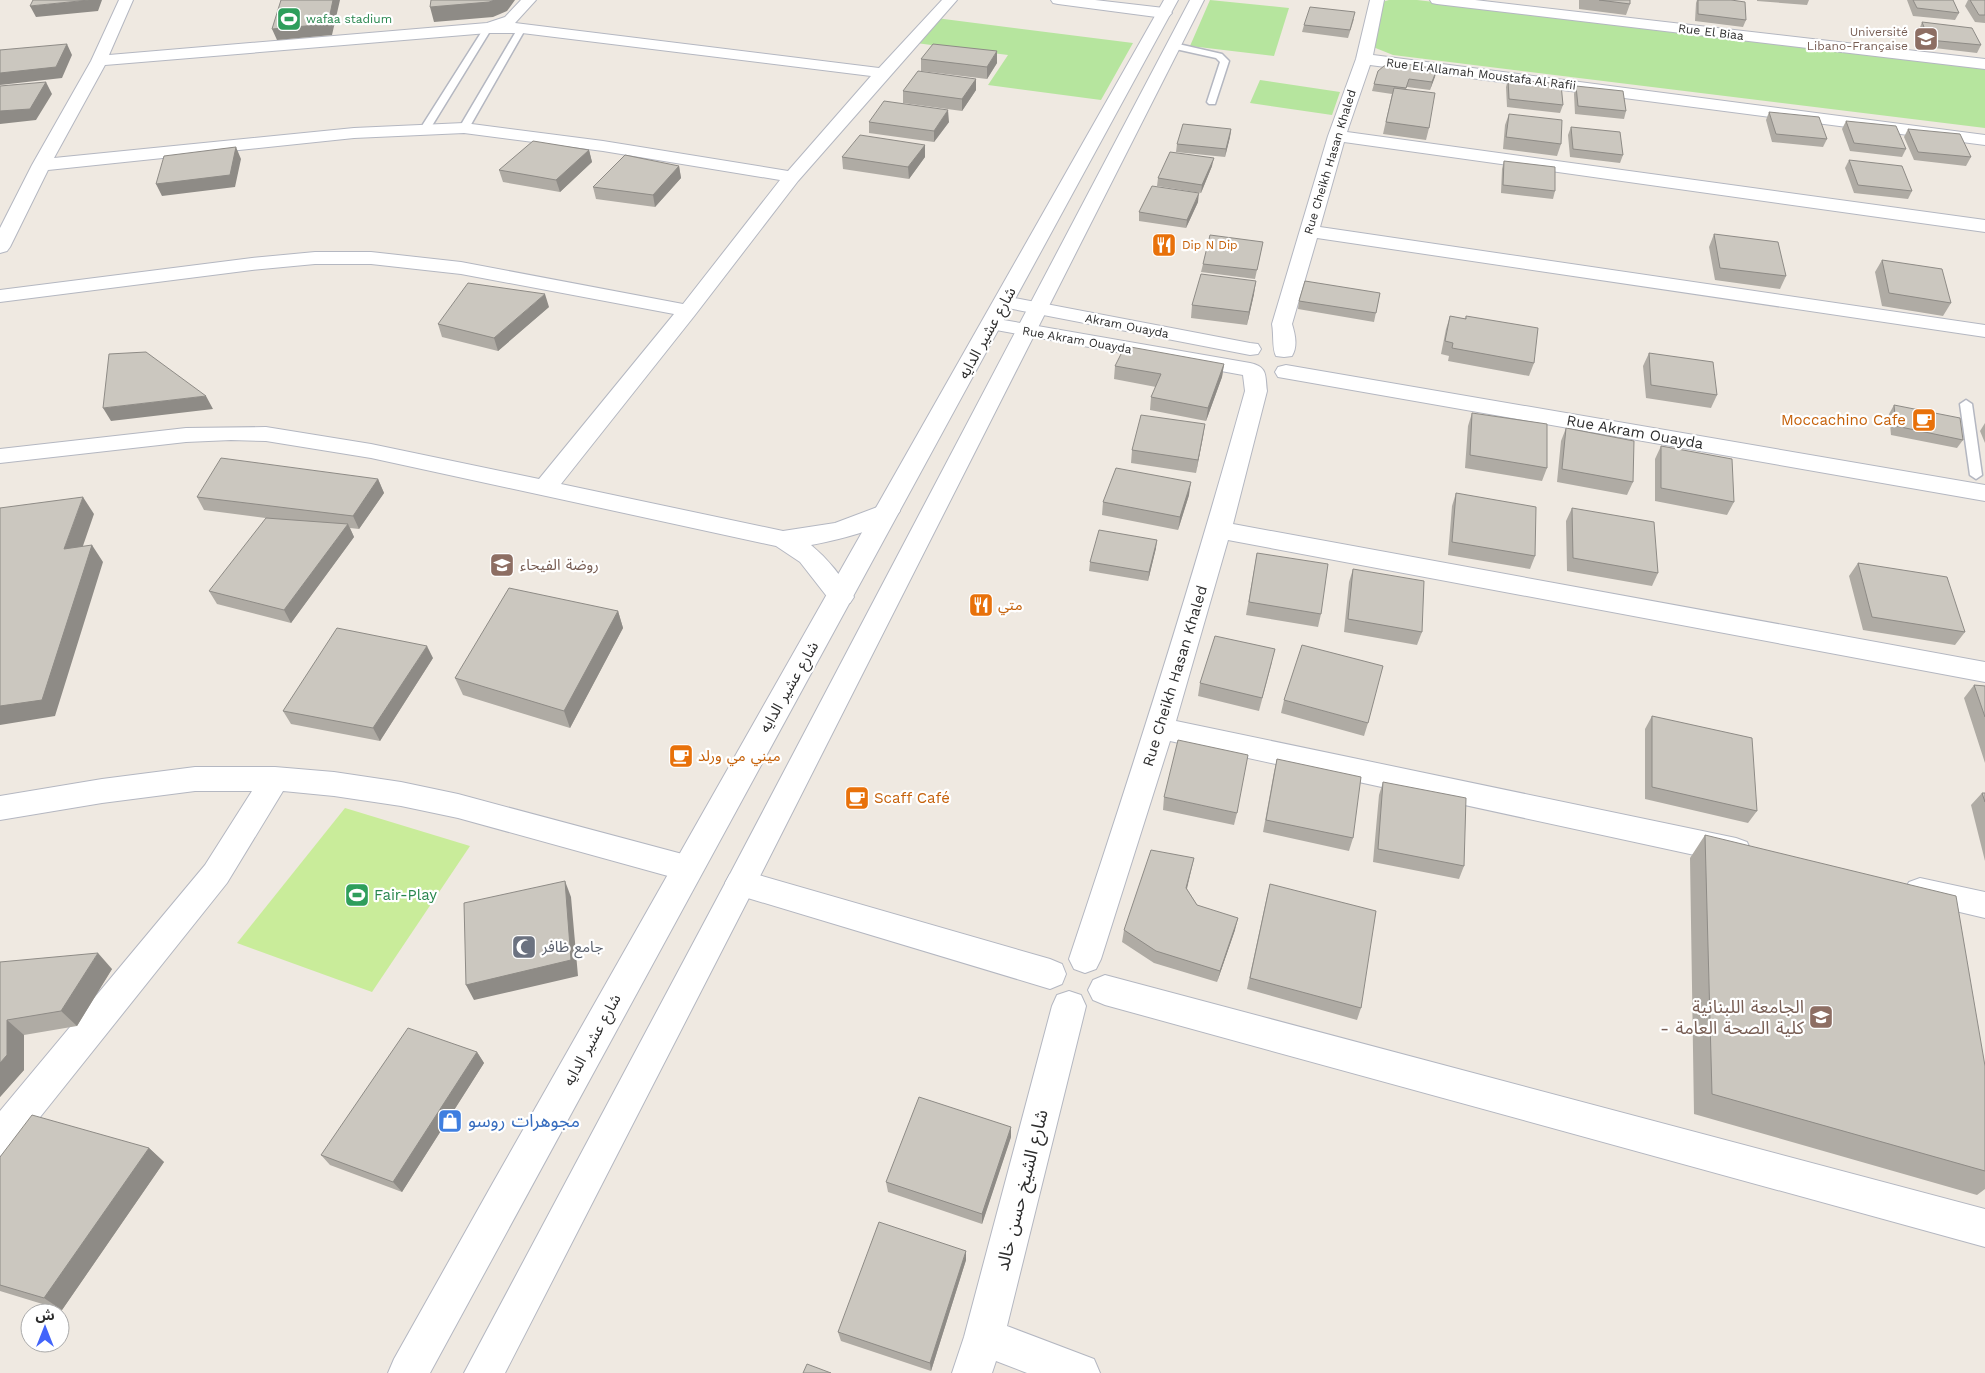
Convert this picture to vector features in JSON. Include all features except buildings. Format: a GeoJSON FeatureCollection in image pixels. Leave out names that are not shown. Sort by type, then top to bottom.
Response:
{"type":"FeatureCollection","features":[{"type":"Feature","properties":{"kind":"street"},"geometry":{"type":"LineString","coordinates":[[0,247],[41,164],[99,61],[126,0]]}},
{"type":"Feature","properties":{"kind":"street"},"geometry":{"type":"LineString","coordinates":[[516,24],[529,0]]}},
{"type":"Feature","properties":{"kind":"street"},"geometry":{"type":"LineString","coordinates":[[546,487],[688,311],[792,177],[950,0]]}},
{"type":"Feature","properties":{"kind":"street"},"geometry":{"type":"LineString","coordinates":[[1058,0],[1167,6]]}},
{"type":"Feature","properties":{"kind":"street"},"geometry":{"type":"LineString","coordinates":[[484,1373],[741,883],[1197,0]]}},
{"type":"Feature","properties":{"kind":"street","name":"Rue Cheikh Hasan Khaled"},"geometry":{"type":"LineString","coordinates":[[1085,959],[1160,728],[1267,364],[1285,336],[1282,324],[1337,136],[1364,59],[1377,0]]}},
{"type":"Feature","properties":{"kind":"street","name":"Rue El Biaa"},"geometry":{"type":"LineString","coordinates":[[1437,0],[1985,64]]}},
{"type":"Feature","properties":{"kind":"street","name":"شارع عشير الدايه"},"geometry":{"type":"LineString","coordinates":[[408,1373],[686,868],[841,597],[1167,6]]}},
{"type":"Feature","properties":{"kind":"street"},"geometry":{"type":"LineString","coordinates":[[99,61],[488,28],[516,24],[883,73]]}},
{"type":"Feature","properties":{"kind":"street","name":"Rue El Allamah Moustafa Al Rafii"},"geometry":{"type":"LineString","coordinates":[[1364,59],[1985,140]]}},
{"type":"Feature","properties":{"kind":"street"},"geometry":{"type":"LineString","coordinates":[[41,164],[354,133],[464,128],[594,145],[792,177]]}},
{"type":"Feature","properties":{"kind":"street"},"geometry":{"type":"LineString","coordinates":[[1337,136],[1985,226]]}},
{"type":"Feature","properties":{"kind":"street"},"geometry":{"type":"LineString","coordinates":[[1309,231],[1985,330]]}},
{"type":"Feature","properties":{"kind":"street"},"geometry":{"type":"LineString","coordinates":[[0,296],[252,264],[315,258],[371,258],[461,268],[688,311]]}},
{"type":"Feature","properties":{"kind":"street","name":"Rue Akram Ouayda"},"geometry":{"type":"LineString","coordinates":[[998,313],[1267,364],[1982,481]]}},
{"type":"Feature","properties":{"kind":"street"},"geometry":{"type":"LineString","coordinates":[[0,456],[186,435],[257,434],[317,441],[546,487],[783,539],[793,543],[812,559],[841,597]]}},
{"type":"Feature","properties":{"kind":"street"},"geometry":{"type":"LineString","coordinates":[[783,539],[812,537],[840,532],[888,511]]}},
{"type":"Feature","properties":{"kind":"street"},"geometry":{"type":"LineString","coordinates":[[1219,530],[1985,672]]}},
{"type":"Feature","properties":{"kind":"street"},"geometry":{"type":"LineString","coordinates":[[1160,728],[1762,857]]}},
{"type":"Feature","properties":{"kind":"street"},"geometry":{"type":"LineString","coordinates":[[0,808],[102,791],[195,780],[275,779],[334,784],[411,796],[458,806],[686,868]]}},
{"type":"Feature","properties":{"kind":"street"},"geometry":{"type":"LineString","coordinates":[[0,1139],[216,874],[275,779]]}},
{"type":"Feature","properties":{"kind":"street"},"geometry":{"type":"LineString","coordinates":[[741,883],[1050,974]]}},
{"type":"Feature","properties":{"kind":"street"},"geometry":{"type":"LineString","coordinates":[[1898,886],[1985,905]]}},
{"type":"Feature","properties":{"kind":"street"},"geometry":{"type":"LineString","coordinates":[[1070,958],[1085,959],[1098,966],[1105,977],[1105,990],[1097,1001],[1084,1008],[1069,1006],[1057,999],[1053,993],[1050,987],[1050,974],[1058,963],[1070,958]]}},
{"type":"Feature","properties":{"kind":"street"},"geometry":{"type":"LineString","coordinates":[[1105,990],[1985,1228]]}},
{"type":"Feature","properties":{"kind":"street","name":"شارع الشيخ حسن خالد"},"geometry":{"type":"LineString","coordinates":[[978,1355],[1069,1006]]}},
{"type":"Feature","properties":{"kind":"street"},"geometry":{"type":"LineString","coordinates":[[978,1355],[1080,1373]]}},
{"type":"Feature","properties":{"kind":"lane"},"geometry":{"type":"LineString","coordinates":[[464,128],[516,24]]}},
{"type":"Feature","properties":{"kind":"lane"},"geometry":{"type":"LineString","coordinates":[[425,129],[488,28]]}},
{"type":"Feature","properties":{"kind":"lane"},"geometry":{"type":"LineString","coordinates":[[1174,46],[1219,56],[1225,60],[1212,102]]}},
{"type":"Feature","properties":{"kind":"lane"},"geometry":{"type":"LineString","coordinates":[[1966,404],[1982,481]]}},
{"type":"Feature","properties":{"kind":"green space"},"geometry":{"type":"Polygon","coordinates":[[[1210,0],[1289,8],[1274,56],[1190,46],[1210,0]]]}},
{"type":"Feature","properties":{"kind":"green space"},"geometry":{"type":"Polygon","coordinates":[[[1389,0],[1417,0],[1985,67],[1985,128],[1393,55],[1368,45],[1375,4],[1389,0]]]}},
{"type":"Feature","properties":{"kind":"green space"},"geometry":{"type":"Polygon","coordinates":[[[936,18],[1133,43],[1101,100],[988,85],[1008,55],[916,43],[936,18]]]}},
{"type":"Feature","properties":{"kind":"green space"},"geometry":{"type":"Polygon","coordinates":[[[1260,80],[1340,92],[1332,115],[1250,103],[1260,80]]]}},
{"type":"Feature","properties":{"kind":"green space","name":"Fair-Play"},"geometry":{"type":"Polygon","coordinates":[[[345,808],[470,846],[372,992],[237,943],[345,808]]]}},
{"type":"Feature","properties":{"kind":"place","name":"wafaa stadium"},"geometry":{"type":"Point","coordinates":[289,19]}},
{"type":"Feature","properties":{"kind":"place","name":"Université Libano-Française"},"geometry":{"type":"Point","coordinates":[1926,39]}},
{"type":"Feature","properties":{"kind":"place","name":"Dip N Dip"},"geometry":{"type":"Point","coordinates":[1164,245]}},
{"type":"Feature","properties":{"kind":"place","name":"Moccachino Cafe"},"geometry":{"type":"Point","coordinates":[1924,420]}},
{"type":"Feature","properties":{"kind":"place","name":"روضة الفيحاء"},"geometry":{"type":"Point","coordinates":[502,565]}},
{"type":"Feature","properties":{"kind":"place","name":"متي"},"geometry":{"type":"Point","coordinates":[981,605]}},
{"type":"Feature","properties":{"kind":"place","name":"ميني مي ورلد"},"geometry":{"type":"Point","coordinates":[681,756]}},
{"type":"Feature","properties":{"kind":"place","name":"Scaff Café"},"geometry":{"type":"Point","coordinates":[857,798]}},
{"type":"Feature","properties":{"kind":"place","name":"Fair-Play"},"geometry":{"type":"Point","coordinates":[357,895]}},
{"type":"Feature","properties":{"kind":"place","name":"جامع ظافر"},"geometry":{"type":"Point","coordinates":[524,947]}},
{"type":"Feature","properties":{"kind":"place","name":"الجامعة اللبنانية - كلية الصحة العامة"},"geometry":{"type":"Point","coordinates":[1821,1017]}},
{"type":"Feature","properties":{"kind":"place","name":"مجوهرات روسو"},"geometry":{"type":"Point","coordinates":[450,1121]}}]}
